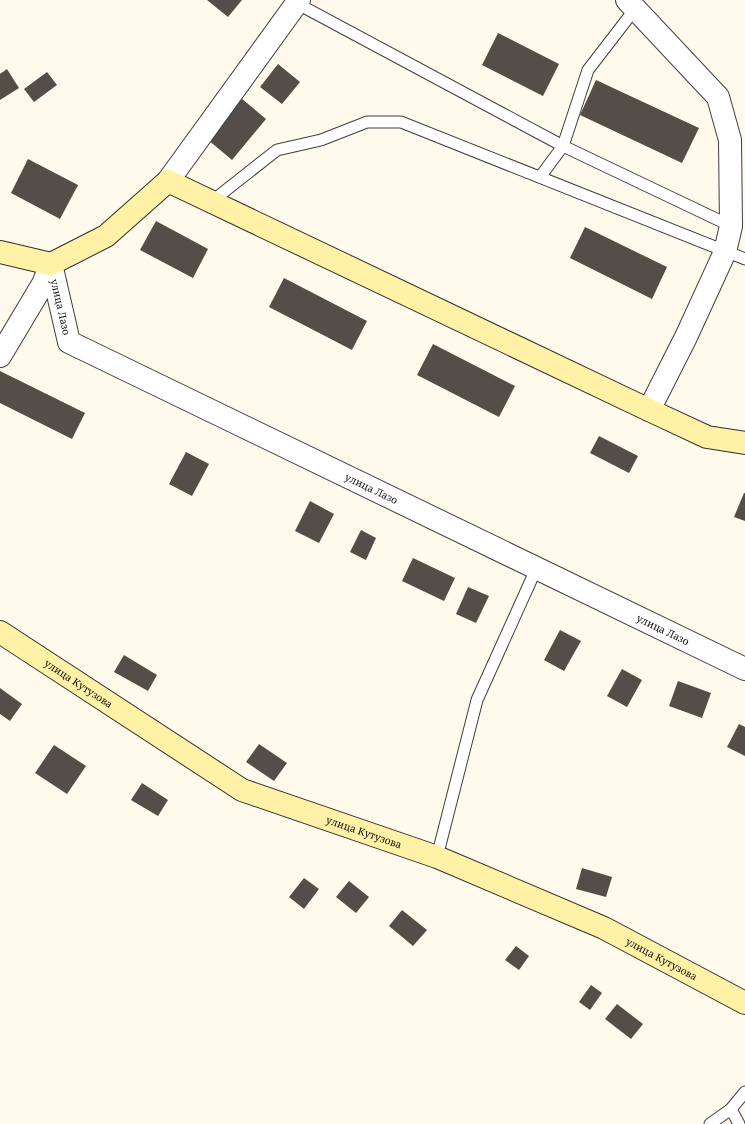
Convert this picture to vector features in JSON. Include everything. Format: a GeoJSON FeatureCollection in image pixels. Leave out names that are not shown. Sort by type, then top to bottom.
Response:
{"type":"FeatureCollection","features":[{"type":"Feature","properties":{"kind":"street"},"geometry":{"type":"LineString","coordinates":[[297,1],[168,181],[707,437],[745,443]]}},
{"type":"Feature","properties":{"kind":"street"},"geometry":{"type":"LineString","coordinates":[[631,5],[718,97],[730,140],[731,226],[735,255],[686,337],[649,410]]}},
{"type":"Feature","properties":{"kind":"street","name":"улица Лазо"},"geometry":{"type":"LineString","coordinates":[[0,252],[52,264],[106,236],[168,181]]}},
{"type":"Feature","properties":{"kind":"street"},"geometry":{"type":"LineString","coordinates":[[0,356],[43,284],[52,264]]}},
{"type":"Feature","properties":{"kind":"street","name":"улица Лазо"},"geometry":{"type":"LineString","coordinates":[[52,264],[69,342],[537,567],[745,669]]}},
{"type":"Feature","properties":{"kind":"street","name":"улица Кутузова"},"geometry":{"type":"LineString","coordinates":[[0,632],[242,790],[437,857],[604,928],[745,1002]]}},
{"type":"Feature","properties":{"kind":"lane"},"geometry":{"type":"LineString","coordinates":[[297,1],[563,146],[731,226]]}},
{"type":"Feature","properties":{"kind":"lane"},"geometry":{"type":"LineString","coordinates":[[540,177],[563,146],[588,70],[631,5]]}},
{"type":"Feature","properties":{"kind":"lane"},"geometry":{"type":"LineString","coordinates":[[211,202],[277,150],[321,140],[367,122],[400,122],[735,255]]}},
{"type":"Feature","properties":{"kind":"lane"},"geometry":{"type":"LineString","coordinates":[[437,857],[477,700],[537,567]]}},
{"type":"Feature","properties":{"kind":"lane"},"geometry":{"type":"LineString","coordinates":[[710,1124],[731,1109],[745,1092]]}},
{"type":"Feature","properties":{"kind":"lane"},"geometry":{"type":"LineString","coordinates":[[731,1109],[739,1124]]}},
{"type":"Feature","properties":{"kind":"building"},"geometry":{"type":"Polygon","coordinates":[[[207,0],[242,0],[228,17],[207,0]]]}},
{"type":"Feature","properties":{"kind":"building"},"geometry":{"type":"Polygon","coordinates":[[[498,33],[559,64],[543,96],[482,65],[498,33]]]}},
{"type":"Feature","properties":{"kind":"building"},"geometry":{"type":"Polygon","coordinates":[[[278,64],[300,82],[282,104],[260,87],[278,64]]]}},
{"type":"Feature","properties":{"kind":"building"},"geometry":{"type":"Polygon","coordinates":[[[7,69],[19,88],[0,100],[0,74],[7,69]]]}},
{"type":"Feature","properties":{"kind":"building"},"geometry":{"type":"Polygon","coordinates":[[[47,72],[57,85],[34,102],[24,89],[47,72]]]}},
{"type":"Feature","properties":{"kind":"building"},"geometry":{"type":"Polygon","coordinates":[[[596,80],[699,128],[682,163],[580,115],[596,80]]]}},
{"type":"Feature","properties":{"kind":"building"},"geometry":{"type":"Polygon","coordinates":[[[241,98],[266,119],[232,160],[207,139],[241,98]]]}},
{"type":"Feature","properties":{"kind":"building"},"geometry":{"type":"Polygon","coordinates":[[[28,159],[78,185],[60,219],[11,193],[28,159]]]}},
{"type":"Feature","properties":{"kind":"building"},"geometry":{"type":"Polygon","coordinates":[[[156,221],[208,249],[193,278],[140,250],[156,221]]]}},
{"type":"Feature","properties":{"kind":"building"},"geometry":{"type":"Polygon","coordinates":[[[585,227],[667,267],[652,299],[570,258],[585,227]]]}},
{"type":"Feature","properties":{"kind":"building"},"geometry":{"type":"Polygon","coordinates":[[[284,278],[367,321],[352,350],[269,307],[284,278]]]}},
{"type":"Feature","properties":{"kind":"building"},"geometry":{"type":"Polygon","coordinates":[[[433,344],[515,386],[499,417],[417,375],[433,344]]]}},
{"type":"Feature","properties":{"kind":"building"},"geometry":{"type":"Polygon","coordinates":[[[0,371],[85,413],[72,439],[0,403],[0,371]]]}},
{"type":"Feature","properties":{"kind":"building"},"geometry":{"type":"Polygon","coordinates":[[[599,436],[638,456],[629,473],[590,453],[599,436]]]}},
{"type":"Feature","properties":{"kind":"building"},"geometry":{"type":"Polygon","coordinates":[[[186,452],[209,464],[192,496],[169,484],[186,452]]]}},
{"type":"Feature","properties":{"kind":"building"},"geometry":{"type":"Polygon","coordinates":[[[745,493],[745,521],[734,517],[745,493]]]}},
{"type":"Feature","properties":{"kind":"building"},"geometry":{"type":"Polygon","coordinates":[[[310,501],[334,514],[319,543],[295,531],[310,501]]]}},
{"type":"Feature","properties":{"kind":"building"},"geometry":{"type":"Polygon","coordinates":[[[361,530],[376,538],[366,560],[350,552],[361,530]]]}},
{"type":"Feature","properties":{"kind":"building"},"geometry":{"type":"Polygon","coordinates":[[[413,558],[455,578],[444,601],[402,581],[413,558]]]}},
{"type":"Feature","properties":{"kind":"building"},"geometry":{"type":"Polygon","coordinates":[[[468,587],[489,596],[476,623],[456,614],[468,587]]]}},
{"type":"Feature","properties":{"kind":"building"},"geometry":{"type":"Polygon","coordinates":[[[560,630],[581,641],[564,671],[544,660],[560,630]]]}},
{"type":"Feature","properties":{"kind":"building"},"geometry":{"type":"Polygon","coordinates":[[[124,655],[157,675],[148,691],[114,672],[124,655]]]}},
{"type":"Feature","properties":{"kind":"building"},"geometry":{"type":"Polygon","coordinates":[[[622,669],[642,680],[627,707],[607,696],[622,669]]]}},
{"type":"Feature","properties":{"kind":"building"},"geometry":{"type":"Polygon","coordinates":[[[678,681],[711,693],[702,718],[669,706],[678,681]]]}},
{"type":"Feature","properties":{"kind":"building"},"geometry":{"type":"Polygon","coordinates":[[[0,688],[22,704],[10,721],[0,714],[0,688]]]}},
{"type":"Feature","properties":{"kind":"building"},"geometry":{"type":"Polygon","coordinates":[[[739,724],[745,727],[745,756],[727,747],[739,724]]]}},
{"type":"Feature","properties":{"kind":"building"},"geometry":{"type":"Polygon","coordinates":[[[259,744],[287,763],[274,781],[246,762],[259,744]]]}},
{"type":"Feature","properties":{"kind":"building"},"geometry":{"type":"Polygon","coordinates":[[[54,745],[86,766],[67,794],[35,773],[54,745]]]}},
{"type":"Feature","properties":{"kind":"building"},"geometry":{"type":"Polygon","coordinates":[[[142,783],[168,800],[158,816],[131,800],[142,783]]]}},
{"type":"Feature","properties":{"kind":"building"},"geometry":{"type":"Polygon","coordinates":[[[582,868],[612,877],[606,897],[576,889],[582,868]]]}},
{"type":"Feature","properties":{"kind":"building"},"geometry":{"type":"Polygon","coordinates":[[[304,878],[319,889],[304,909],[289,897],[304,878]]]}},
{"type":"Feature","properties":{"kind":"building"},"geometry":{"type":"Polygon","coordinates":[[[349,881],[369,897],[356,913],[336,897],[349,881]]]}},
{"type":"Feature","properties":{"kind":"building"},"geometry":{"type":"Polygon","coordinates":[[[402,910],[427,930],[413,946],[389,926],[402,910]]]}},
{"type":"Feature","properties":{"kind":"building"},"geometry":{"type":"Polygon","coordinates":[[[516,946],[529,956],[519,970],[505,960],[516,946]]]}},
{"type":"Feature","properties":{"kind":"building"},"geometry":{"type":"Polygon","coordinates":[[[591,985],[602,993],[590,1010],[579,1002],[591,985]]]}},
{"type":"Feature","properties":{"kind":"building"},"geometry":{"type":"Polygon","coordinates":[[[617,1004],[643,1024],[631,1039],[605,1019],[617,1004]]]}}]}
